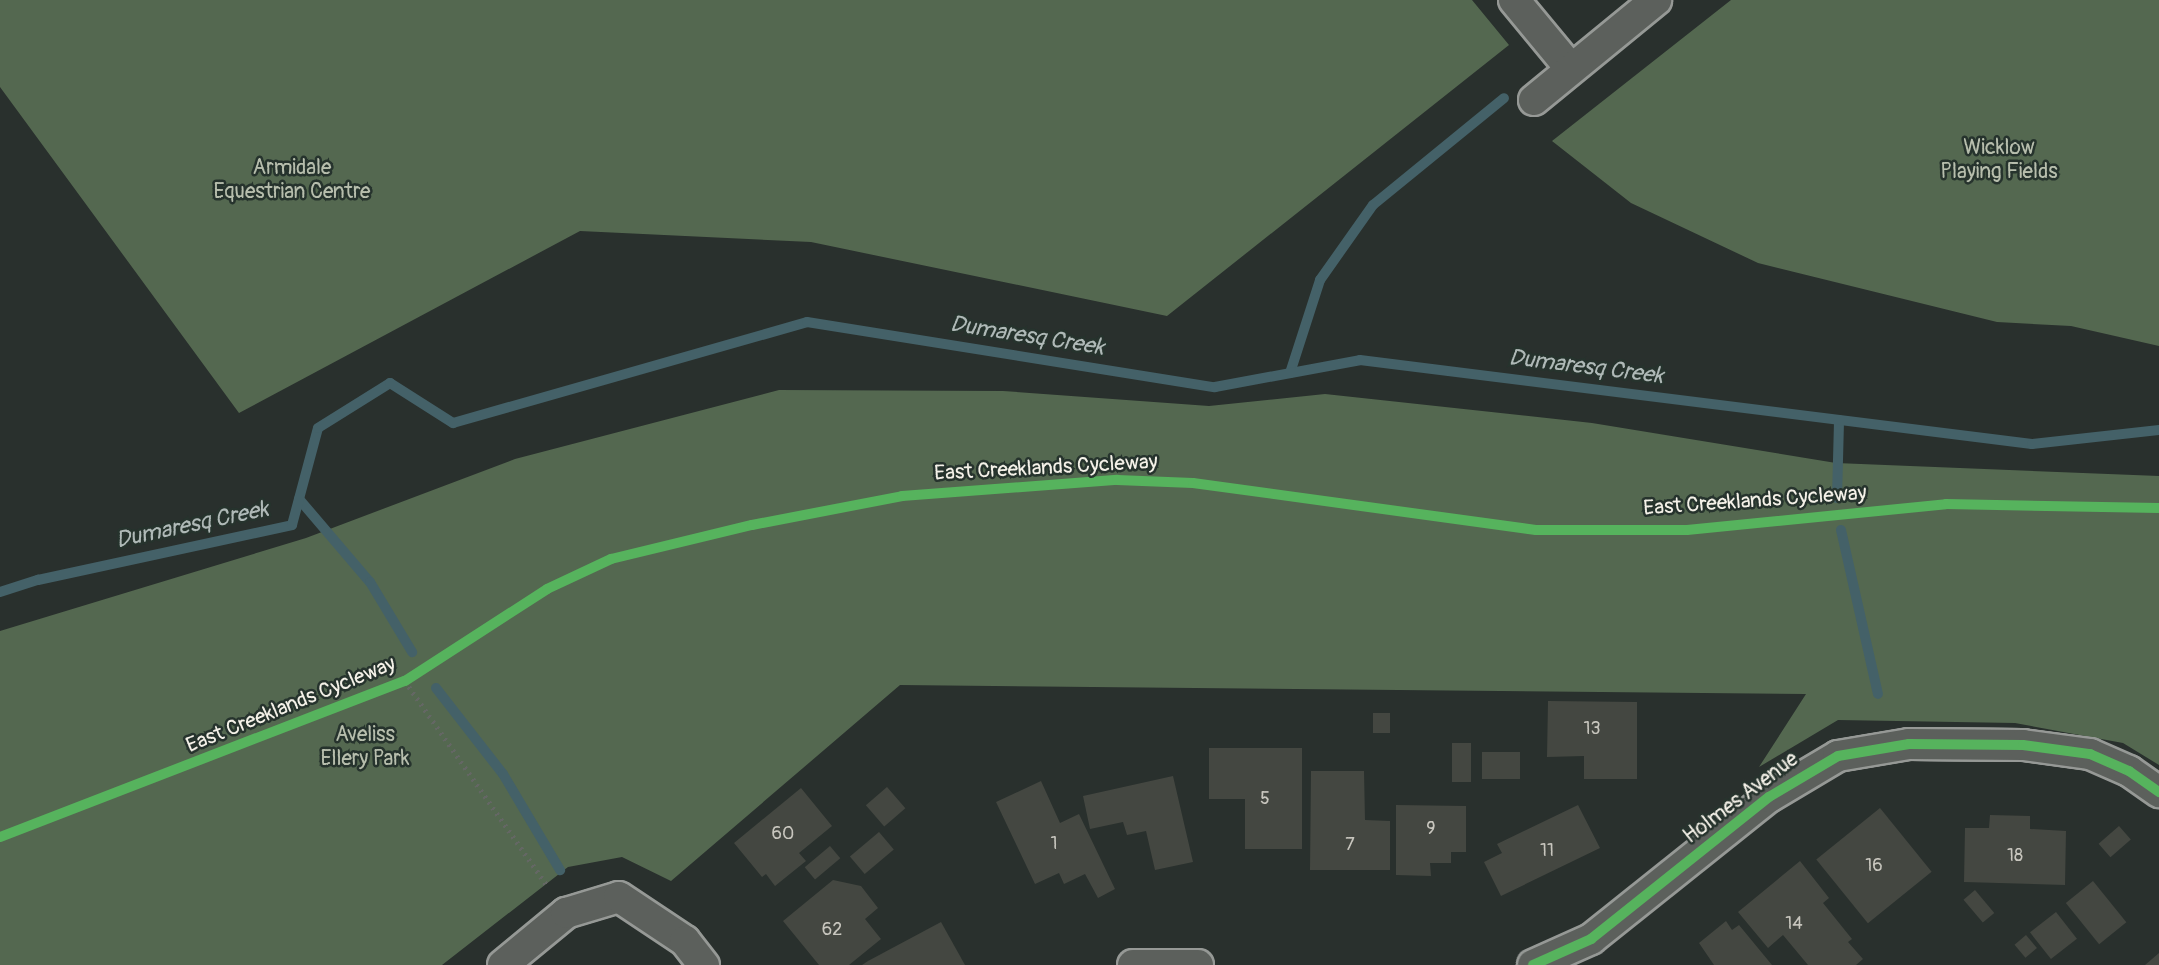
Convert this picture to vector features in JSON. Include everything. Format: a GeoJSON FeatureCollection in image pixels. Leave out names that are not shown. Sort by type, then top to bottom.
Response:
{"type":"FeatureCollection","features":[{"type":"Feature","properties":{"kind":"street"},"geometry":{"type":"LineString","coordinates":[[1514,0],[1571,69]]}},
{"type":"Feature","properties":{"kind":"street"},"geometry":{"type":"LineString","coordinates":[[1534,100],[1656,0]]}},
{"type":"Feature","properties":{"kind":"street","name":"Holmes Avenue"},"geometry":{"type":"LineString","coordinates":[[1533,965],[1591,939],[1769,797],[1838,755],[1909,744],[2023,745],[2090,754],[2129,771],[2159,792]]}},
{"type":"Feature","properties":{"kind":"street"},"geometry":{"type":"LineString","coordinates":[[503,965],[566,913],[618,897],[685,941],[704,965]]}},
{"type":"Feature","properties":{"kind":"street"},"geometry":{"type":"LineString","coordinates":[[1133,965],[1198,965]]}},
{"type":"Feature","properties":{"kind":"path"},"geometry":{"type":"LineString","coordinates":[[405,681],[552,894]]}},
{"type":"Feature","properties":{"kind":"green space","name":"Armidale Equestrian Centre"},"geometry":{"type":"Polygon","coordinates":[[[0,0],[1472,0],[1509,45],[1167,316],[811,242],[580,231],[239,413],[0,87],[0,0]]]}},
{"type":"Feature","properties":{"kind":"green space","name":"Wicklow Playing Fields"},"geometry":{"type":"Polygon","coordinates":[[[1731,0],[2159,0],[2159,346],[2071,326],[1997,322],[1758,263],[1631,203],[1552,141],[1731,0]]]}},
{"type":"Feature","properties":{"kind":"green space","name":"Aveliss Ellery Park"},"geometry":{"type":"Polygon","coordinates":[[[779,390],[1003,391],[1209,406],[1325,394],[1592,423],[1836,463],[2159,476],[2159,765],[2123,743],[2015,723],[1838,720],[1759,767],[1806,694],[900,685],[671,881],[622,857],[568,867],[442,965],[0,965],[0,631],[306,538],[515,459],[779,390]]]}},
{"type":"Feature","properties":{"kind":"building"},"geometry":{"type":"Polygon","coordinates":[[[1548,701],[1637,702],[1637,779],[1584,779],[1584,756],[1547,757],[1548,701]]]}},
{"type":"Feature","properties":{"kind":"building"},"geometry":{"type":"Polygon","coordinates":[[[1373,713],[1390,713],[1390,733],[1373,733],[1373,713]]]}},
{"type":"Feature","properties":{"kind":"building"},"geometry":{"type":"Polygon","coordinates":[[[1452,743],[1471,743],[1471,782],[1452,782],[1452,743]]]}},
{"type":"Feature","properties":{"kind":"building"},"geometry":{"type":"Polygon","coordinates":[[[1209,748],[1302,748],[1302,849],[1245,849],[1245,799],[1209,799],[1209,748]]]}},
{"type":"Feature","properties":{"kind":"building"},"geometry":{"type":"Polygon","coordinates":[[[1482,752],[1520,752],[1520,779],[1482,779],[1482,752]]]}},
{"type":"Feature","properties":{"kind":"building"},"geometry":{"type":"Polygon","coordinates":[[[1311,771],[1364,771],[1365,820],[1390,821],[1390,870],[1310,870],[1311,771]]]}},
{"type":"Feature","properties":{"kind":"building"},"geometry":{"type":"Polygon","coordinates":[[[1173,776],[1193,862],[1155,870],[1146,831],[1127,835],[1123,822],[1090,829],[1083,796],[1173,776]]]}},
{"type":"Feature","properties":{"kind":"building"},"geometry":{"type":"Polygon","coordinates":[[[1041,781],[1060,823],[1079,814],[1115,889],[1098,898],[1085,874],[1064,884],[1059,873],[1035,884],[996,802],[1041,781]]]}},
{"type":"Feature","properties":{"kind":"building"},"geometry":{"type":"Polygon","coordinates":[[[887,787],[905,808],[884,827],[866,805],[887,787]]]}},
{"type":"Feature","properties":{"kind":"building"},"geometry":{"type":"Polygon","coordinates":[[[801,788],[832,826],[799,853],[806,861],[775,886],[766,874],[762,877],[734,843],[801,788]]]}},
{"type":"Feature","properties":{"kind":"building"},"geometry":{"type":"Polygon","coordinates":[[[1396,805],[1466,806],[1466,852],[1451,852],[1451,863],[1430,863],[1431,876],[1396,875],[1396,805]]]}},
{"type":"Feature","properties":{"kind":"building"},"geometry":{"type":"Polygon","coordinates":[[[1578,805],[1600,848],[1501,896],[1484,862],[1502,853],[1497,844],[1578,805]]]}},
{"type":"Feature","properties":{"kind":"building"},"geometry":{"type":"Polygon","coordinates":[[[1880,808],[1932,872],[1868,923],[1816,860],[1880,808]]]}},
{"type":"Feature","properties":{"kind":"building"},"geometry":{"type":"Polygon","coordinates":[[[1990,815],[2030,816],[2030,829],[2066,831],[2065,885],[1964,882],[1965,828],[1989,828],[1990,815]]]}},
{"type":"Feature","properties":{"kind":"building"},"geometry":{"type":"Polygon","coordinates":[[[2119,826],[2131,840],[2110,857],[2099,844],[2119,826]]]}},
{"type":"Feature","properties":{"kind":"building"},"geometry":{"type":"Polygon","coordinates":[[[879,832],[894,850],[865,874],[850,856],[879,832]]]}},
{"type":"Feature","properties":{"kind":"building"},"geometry":{"type":"Polygon","coordinates":[[[830,846],[840,858],[815,879],[805,867],[830,846]]]}},
{"type":"Feature","properties":{"kind":"building"},"geometry":{"type":"Polygon","coordinates":[[[1800,861],[1829,898],[1823,903],[1852,939],[1848,942],[1863,959],[1856,965],[1808,965],[1783,935],[1768,948],[1738,912],[1800,861]]]}},
{"type":"Feature","properties":{"kind":"building"},"geometry":{"type":"Polygon","coordinates":[[[833,880],[861,886],[878,908],[865,919],[881,939],[849,965],[819,965],[783,921],[833,880]]]}},
{"type":"Feature","properties":{"kind":"building"},"geometry":{"type":"Polygon","coordinates":[[[2093,881],[2126,922],[2099,944],[2066,903],[2093,881]]]}},
{"type":"Feature","properties":{"kind":"building"},"geometry":{"type":"Polygon","coordinates":[[[1975,890],[1994,913],[1983,923],[1964,900],[1975,890]]]}},
{"type":"Feature","properties":{"kind":"building"},"geometry":{"type":"Polygon","coordinates":[[[2056,912],[2077,939],[2051,959],[2030,932],[2056,912]]]}},
{"type":"Feature","properties":{"kind":"building"},"geometry":{"type":"Polygon","coordinates":[[[1726,921],[1732,930],[1739,925],[1772,965],[1714,965],[1699,943],[1726,921]]]}},
{"type":"Feature","properties":{"kind":"building"},"geometry":{"type":"Polygon","coordinates":[[[941,922],[965,965],[862,965],[868,961],[941,922]]]}},
{"type":"Feature","properties":{"kind":"building"},"geometry":{"type":"Polygon","coordinates":[[[2026,935],[2037,948],[2025,958],[2015,945],[2026,935]]]}},
{"type":"Feature","properties":{"kind":"building"},"geometry":{"type":"Polygon","coordinates":[[[2159,953],[2159,965],[2145,965],[2159,953]]]}},
{"type":"Feature","properties":{"kind":"waterway"},"geometry":{"type":"LineString","coordinates":[[1290,373],[1320,280],[1373,205],[1504,98]]}},
{"type":"Feature","properties":{"kind":"waterway","name":"Dumaresq Creek"},"geometry":{"type":"LineString","coordinates":[[0,592],[38,580],[292,525],[318,428],[390,383],[453,423],[807,322],[1215,387],[1360,360],[2032,444],[2159,430]]}},
{"type":"Feature","properties":{"kind":"waterway"},"geometry":{"type":"LineString","coordinates":[[1837,498],[1839,420]]}},
{"type":"Feature","properties":{"kind":"waterway"},"geometry":{"type":"LineString","coordinates":[[299,499],[370,582],[412,652]]}},
{"type":"Feature","properties":{"kind":"waterway"},"geometry":{"type":"LineString","coordinates":[[1841,530],[1878,694]]}},
{"type":"Feature","properties":{"kind":"waterway"},"geometry":{"type":"LineString","coordinates":[[436,688],[503,774],[560,870]]}},
{"type":"Feature","properties":{"kind":"cycle path","name":"East Creeklands Cycleway"},"geometry":{"type":"LineString","coordinates":[[0,837],[405,681],[547,589],[611,559],[752,525],[902,496],[1117,480],[1193,483],[1536,530],[1687,530],[1946,504],[2159,508]]}},
{"type":"Feature","properties":{"kind":"cycle path"},"geometry":{"type":"LineString","coordinates":[[1533,965],[1591,939],[1769,797],[1838,756],[1909,744],[2023,745],[2090,754],[2129,771],[2159,792]]}}]}
